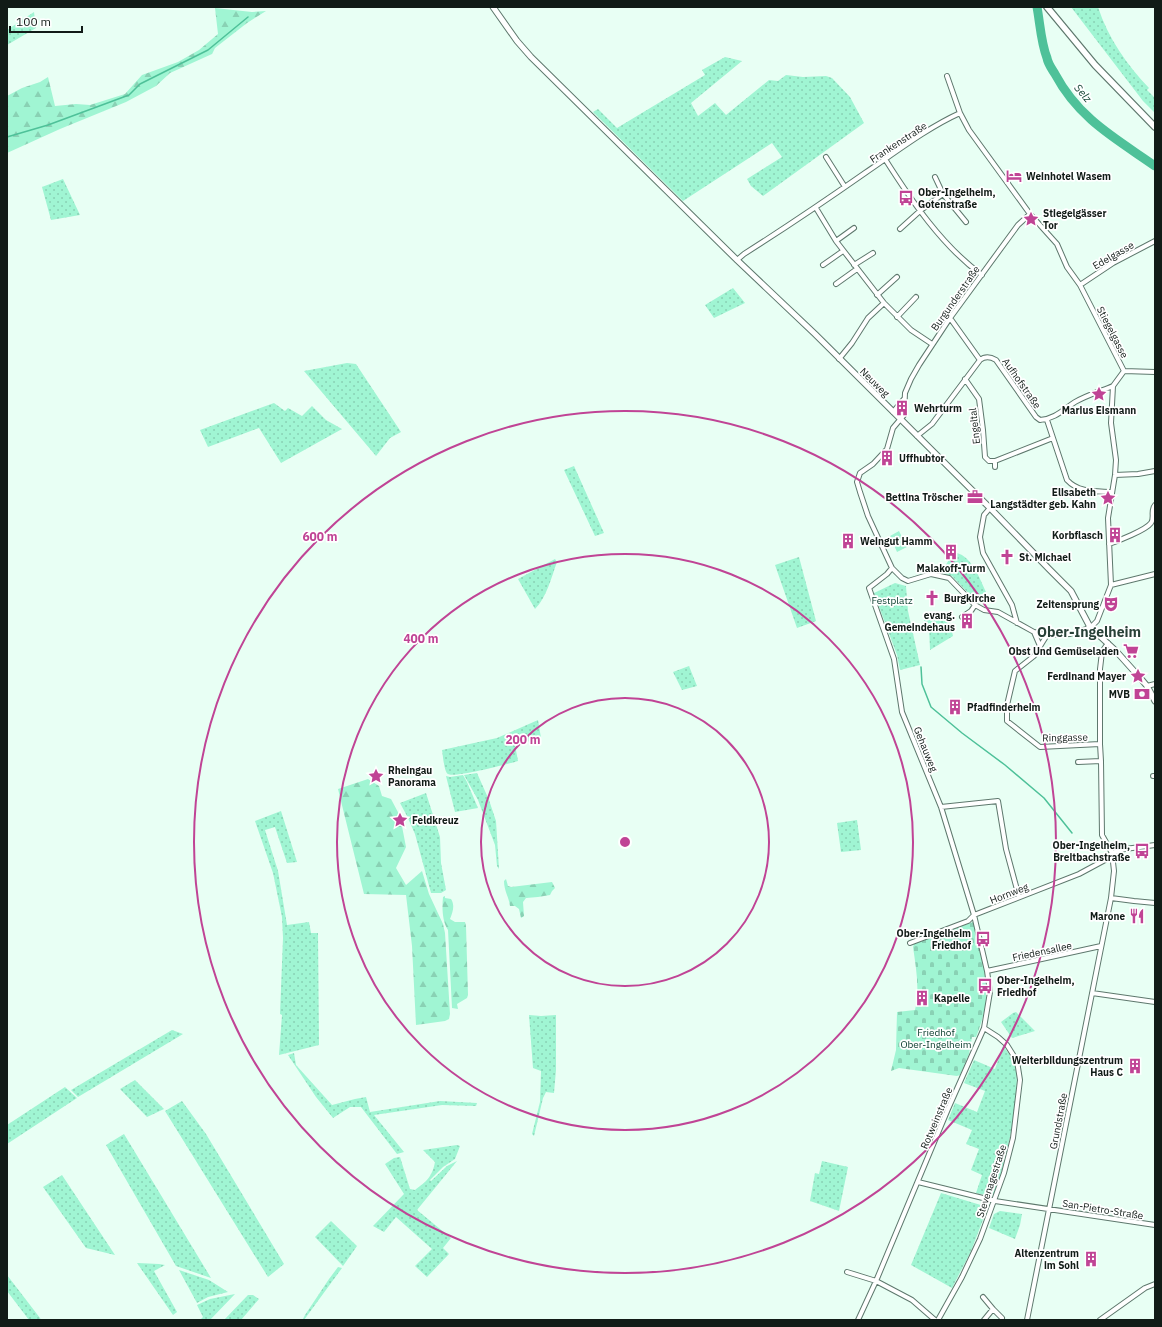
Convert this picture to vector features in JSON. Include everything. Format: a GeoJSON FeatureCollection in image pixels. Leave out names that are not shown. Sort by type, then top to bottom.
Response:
{"type":"FeatureCollection","features":[{"type":"Feature","properties":{"kind":"main road"},"geometry":{"type":"LineString","coordinates":[[1047,7],[1104,75],[1155,127]]}},
{"type":"Feature","properties":{"kind":"street","name":"Neuweg"},"geometry":{"type":"LineString","coordinates":[[493,7],[517,41],[531,57],[893,412],[1071,591],[1090,627]]}},
{"type":"Feature","properties":{"kind":"street","name":"Stiegelgasse"},"geometry":{"type":"LineString","coordinates":[[947,76],[960,113],[970,130],[1030,214],[1057,244],[1067,267],[1080,285],[1124,371],[1113,386]]}},
{"type":"Feature","properties":{"kind":"street","name":"Frankenstraße"},"geometry":{"type":"LineString","coordinates":[[737,260],[816,208],[885,159],[946,120],[960,113]]}},
{"type":"Feature","properties":{"kind":"street"},"geometry":{"type":"LineString","coordinates":[[826,157],[845,187]]}},
{"type":"Feature","properties":{"kind":"street"},"geometry":{"type":"LineString","coordinates":[[885,159],[904,188],[947,243],[967,264],[982,274]]}},
{"type":"Feature","properties":{"kind":"street"},"geometry":{"type":"LineString","coordinates":[[935,177],[943,194],[966,222]]}},
{"type":"Feature","properties":{"kind":"street"},"geometry":{"type":"LineString","coordinates":[[900,229],[921,210],[943,194]]}},
{"type":"Feature","properties":{"kind":"street"},"geometry":{"type":"LineString","coordinates":[[816,208],[843,251],[877,295],[911,330],[932,344]]}},
{"type":"Feature","properties":{"kind":"street","name":"Burgunderstraße"},"geometry":{"type":"LineString","coordinates":[[893,412],[904,398],[911,379],[932,344],[1018,225],[1030,214]]}},
{"type":"Feature","properties":{"kind":"street"},"geometry":{"type":"LineString","coordinates":[[836,241],[854,228]]}},
{"type":"Feature","properties":{"kind":"street","name":"Edelgasse"},"geometry":{"type":"LineString","coordinates":[[1080,285],[1113,263],[1155,241]]}},
{"type":"Feature","properties":{"kind":"street"},"geometry":{"type":"LineString","coordinates":[[823,265],[843,251]]}},
{"type":"Feature","properties":{"kind":"street"},"geometry":{"type":"LineString","coordinates":[[836,284],[873,253]]}},
{"type":"Feature","properties":{"kind":"street"},"geometry":{"type":"LineString","coordinates":[[877,295],[897,277]]}},
{"type":"Feature","properties":{"kind":"street"},"geometry":{"type":"LineString","coordinates":[[897,317],[916,298]]}},
{"type":"Feature","properties":{"kind":"street"},"geometry":{"type":"LineString","coordinates":[[839,359],[852,343],[868,318],[884,303]]}},
{"type":"Feature","properties":{"kind":"street"},"geometry":{"type":"LineString","coordinates":[[917,436],[932,424],[980,360],[950,318]]}},
{"type":"Feature","properties":{"kind":"street","name":"Aufhofstraße"},"geometry":{"type":"LineString","coordinates":[[980,360],[989,357],[996,360],[1036,417],[1040,420],[1047,420],[1056,416],[1076,401],[1113,386]]}},
{"type":"Feature","properties":{"kind":"street"},"geometry":{"type":"LineString","coordinates":[[1124,371],[1155,372]]}},
{"type":"Feature","properties":{"kind":"street","name":"Engeltal"},"geometry":{"type":"LineString","coordinates":[[965,379],[979,399],[985,457],[989,461],[995,461]]}},
{"type":"Feature","properties":{"kind":"street"},"geometry":{"type":"LineString","coordinates":[[892,568],[902,578],[908,581],[931,574],[949,578],[975,605],[984,610],[998,612],[1034,632],[1046,635],[1070,634],[1090,627],[1097,621],[1111,585],[1108,518],[1116,460],[1111,423],[1113,386]]}},
{"type":"Feature","properties":{"kind":"street","name":"Burgunderstraße"},"geometry":{"type":"LineString","coordinates":[[892,568],[868,516],[857,482],[860,474],[873,464],[887,449],[893,428],[905,412],[904,398]]}},
{"type":"Feature","properties":{"kind":"street"},"geometry":{"type":"LineString","coordinates":[[1047,420],[1067,480],[1086,491],[1112,492]]}},
{"type":"Feature","properties":{"kind":"street"},"geometry":{"type":"LineString","coordinates":[[995,467],[995,461],[1053,438]]}},
{"type":"Feature","properties":{"kind":"street"},"geometry":{"type":"LineString","coordinates":[[1115,475],[1138,474],[1155,471]]}},
{"type":"Feature","properties":{"kind":"street"},"geometry":{"type":"LineString","coordinates":[[1110,544],[1130,536],[1149,525],[1152,520],[1152,509],[1155,505]]}},
{"type":"Feature","properties":{"kind":"street"},"geometry":{"type":"LineString","coordinates":[[990,508],[984,515],[980,537],[983,553],[1012,605],[1017,623]]}},
{"type":"Feature","properties":{"kind":"street","name":"Gehauweg"},"geometry":{"type":"LineString","coordinates":[[892,568],[887,574],[869,588],[894,660],[902,712],[941,807],[974,915]]}},
{"type":"Feature","properties":{"kind":"street"},"geometry":{"type":"LineString","coordinates":[[1111,585],[1155,574]]}},
{"type":"Feature","properties":{"kind":"street"},"geometry":{"type":"LineString","coordinates":[[962,617],[971,611],[975,605]]}},
{"type":"Feature","properties":{"kind":"street"},"geometry":{"type":"LineString","coordinates":[[1090,627],[1116,650],[1147,686],[1155,701]]}},
{"type":"Feature","properties":{"kind":"street"},"geometry":{"type":"LineString","coordinates":[[1034,632],[1040,646]]}},
{"type":"Feature","properties":{"kind":"street","name":"Ringgasse"},"geometry":{"type":"LineString","coordinates":[[1046,635],[1034,656],[1014,672],[1007,705],[1007,721],[1040,746],[1100,744]]}},
{"type":"Feature","properties":{"kind":"street"},"geometry":{"type":"LineString","coordinates":[[1108,643],[1102,652],[1100,669],[1102,835],[1112,853],[1125,849],[1155,845]]}},
{"type":"Feature","properties":{"kind":"street"},"geometry":{"type":"LineString","coordinates":[[1147,686],[1155,684]]}},
{"type":"Feature","properties":{"kind":"street"},"geometry":{"type":"LineString","coordinates":[[1078,762],[1101,761]]}},
{"type":"Feature","properties":{"kind":"street"},"geometry":{"type":"LineString","coordinates":[[941,807],[998,800],[1006,849],[1019,897]]}},
{"type":"Feature","properties":{"kind":"street","name":"Hornweg"},"geometry":{"type":"LineString","coordinates":[[910,943],[968,921],[974,915],[1079,874],[1105,860],[1112,853]]}},
{"type":"Feature","properties":{"kind":"street","name":"Grundstraße"},"geometry":{"type":"LineString","coordinates":[[1027,1320],[1111,898],[1114,871],[1112,853]]}},
{"type":"Feature","properties":{"kind":"street"},"geometry":{"type":"LineString","coordinates":[[1111,898],[1134,902],[1155,903]]}},
{"type":"Feature","properties":{"kind":"street","name":"Rotweinstraße"},"geometry":{"type":"LineString","coordinates":[[858,1320],[984,1028],[990,992],[987,970],[974,915]]}},
{"type":"Feature","properties":{"kind":"street","name":"Friedensallee"},"geometry":{"type":"LineString","coordinates":[[987,970],[1101,946]]}},
{"type":"Feature","properties":{"kind":"street"},"geometry":{"type":"LineString","coordinates":[[1092,993],[1155,1002]]}},
{"type":"Feature","properties":{"kind":"street","name":"Stevenagestraße"},"geometry":{"type":"LineString","coordinates":[[938,1320],[966,1270],[995,1201],[1009,1157],[1017,1107],[1020,1080],[1017,1061],[1007,1045],[984,1028]]}},
{"type":"Feature","properties":{"kind":"street","name":"San-Pietro-Straße"},"geometry":{"type":"LineString","coordinates":[[918,1182],[995,1201],[1155,1225]]}},
{"type":"Feature","properties":{"kind":"street"},"geometry":{"type":"LineString","coordinates":[[847,1272],[876,1281],[912,1300],[935,1320]]}},
{"type":"Feature","properties":{"kind":"street"},"geometry":{"type":"LineString","coordinates":[[1100,1320],[1145,1288],[1155,1284]]}},
{"type":"Feature","properties":{"kind":"street"},"geometry":{"type":"LineString","coordinates":[[983,1297],[1002,1318]]}},
{"type":"Feature","properties":{"kind":"street"},"geometry":{"type":"LineString","coordinates":[[984,1320],[994,1309]]}},
{"type":"Feature","properties":{"kind":"green space"},"geometry":{"type":"Polygon","coordinates":[[[1071,7],[1098,7],[1107,30],[1119,50],[1133,70],[1149,88],[1147,90],[1155,98],[1155,113],[1143,101],[1071,7]]]}},
{"type":"Feature","properties":{"kind":"green space"},"geometry":{"type":"Polygon","coordinates":[[[215,8],[252,12],[266,11],[247,23],[215,48],[212,54],[170,73],[156,86],[126,102],[7,153],[7,96],[48,77],[55,106],[76,104],[90,105],[125,94],[142,75],[178,62],[199,50],[218,34],[215,8]]]}},
{"type":"Feature","properties":{"kind":"green space"},"geometry":{"type":"Polygon","coordinates":[[[34,12],[36,28],[7,45],[7,30],[34,12]]]}},
{"type":"Feature","properties":{"kind":"green space"},"geometry":{"type":"Polygon","coordinates":[[[725,57],[742,61],[691,103],[698,116],[715,103],[726,115],[769,80],[778,81],[786,75],[803,77],[826,76],[832,78],[850,97],[864,123],[763,196],[751,186],[747,179],[782,157],[772,143],[683,201],[593,112],[598,109],[617,128],[705,75],[702,70],[725,57]]]}},
{"type":"Feature","properties":{"kind":"green space"},"geometry":{"type":"Polygon","coordinates":[[[63,179],[80,215],[51,220],[42,187],[63,179]]]}},
{"type":"Feature","properties":{"kind":"green space"},"geometry":{"type":"Polygon","coordinates":[[[733,288],[745,303],[714,318],[705,305],[733,288]]]}},
{"type":"Feature","properties":{"kind":"green space"},"geometry":{"type":"Polygon","coordinates":[[[347,363],[356,364],[401,432],[390,438],[376,456],[304,371],[347,363]]]}},
{"type":"Feature","properties":{"kind":"green space"},"geometry":{"type":"Polygon","coordinates":[[[274,403],[285,411],[288,408],[302,416],[312,406],[326,420],[342,429],[281,463],[259,428],[208,447],[200,430],[274,403]]]}},
{"type":"Feature","properties":{"kind":"green space"},"geometry":{"type":"Polygon","coordinates":[[[574,466],[604,533],[595,536],[564,470],[574,466]]]}},
{"type":"Feature","properties":{"kind":"green space"},"geometry":{"type":"Polygon","coordinates":[[[899,531],[907,547],[897,552],[890,536],[899,531]]]}},
{"type":"Feature","properties":{"kind":"green space"},"geometry":{"type":"Polygon","coordinates":[[[957,553],[962,555],[971,564],[986,592],[974,599],[952,576],[941,573],[950,558],[957,553]]]}},
{"type":"Feature","properties":{"kind":"green space"},"geometry":{"type":"Polygon","coordinates":[[[799,557],[816,621],[797,628],[775,565],[799,557]]]}},
{"type":"Feature","properties":{"kind":"green space"},"geometry":{"type":"Polygon","coordinates":[[[555,559],[557,562],[548,587],[543,599],[535,609],[518,579],[555,559]]]}},
{"type":"Feature","properties":{"kind":"green space","name":"Festplatz"},"geometry":{"type":"Polygon","coordinates":[[[895,583],[906,586],[908,611],[920,665],[900,670],[897,655],[874,593],[895,583]]]}},
{"type":"Feature","properties":{"kind":"green space"},"geometry":{"type":"Polygon","coordinates":[[[953,611],[950,623],[953,636],[930,650],[929,625],[924,621],[924,616],[953,611]]]}},
{"type":"Feature","properties":{"kind":"green space"},"geometry":{"type":"Polygon","coordinates":[[[689,666],[697,686],[682,690],[673,672],[689,666]]]}},
{"type":"Feature","properties":{"kind":"green space"},"geometry":{"type":"Polygon","coordinates":[[[538,720],[541,738],[515,745],[518,761],[460,774],[452,775],[447,773],[442,750],[497,738],[538,720]]]}},
{"type":"Feature","properties":{"kind":"green space"},"geometry":{"type":"Polygon","coordinates":[[[477,773],[489,800],[496,821],[499,869],[497,866],[495,845],[478,800],[464,775],[477,773]]]}},
{"type":"Feature","properties":{"kind":"green space"},"geometry":{"type":"Polygon","coordinates":[[[463,775],[478,808],[455,812],[446,776],[450,777],[463,775]]]}},
{"type":"Feature","properties":{"kind":"green space"},"geometry":{"type":"Polygon","coordinates":[[[368,779],[379,786],[382,796],[391,799],[400,816],[406,847],[396,868],[406,885],[422,871],[429,894],[443,924],[445,933],[450,1014],[449,1019],[445,1021],[416,1025],[412,946],[406,895],[364,894],[338,789],[368,779]]]}},
{"type":"Feature","properties":{"kind":"green space"},"geometry":{"type":"Polygon","coordinates":[[[426,793],[440,837],[441,863],[446,890],[441,893],[431,893],[415,834],[400,803],[426,793]]]}},
{"type":"Feature","properties":{"kind":"green space"},"geometry":{"type":"Polygon","coordinates":[[[281,811],[297,862],[287,863],[275,827],[265,830],[278,871],[287,925],[309,922],[311,933],[318,933],[319,1045],[279,1055],[282,1015],[280,1014],[283,938],[282,917],[273,873],[255,821],[281,811]]]}},
{"type":"Feature","properties":{"kind":"green space"},"geometry":{"type":"Polygon","coordinates":[[[857,820],[861,850],[841,852],[837,823],[857,820]]]}},
{"type":"Feature","properties":{"kind":"green space"},"geometry":{"type":"Polygon","coordinates":[[[506,879],[508,886],[511,887],[552,882],[555,888],[550,895],[526,898],[523,902],[524,916],[521,918],[519,909],[515,906],[510,906],[504,885],[504,881],[506,879]]]}},
{"type":"Feature","properties":{"kind":"green space"},"geometry":{"type":"Polygon","coordinates":[[[445,896],[445,898],[451,899],[453,904],[453,911],[450,919],[455,922],[465,922],[466,926],[468,995],[467,998],[457,1004],[458,1009],[452,1008],[448,930],[443,909],[443,897],[445,896]]]}},
{"type":"Feature","properties":{"kind":"green space","name":"Friedhof Ober-Ingelheim"},"geometry":{"type":"Polygon","coordinates":[[[973,922],[980,948],[986,984],[985,1009],[976,1037],[972,1037],[969,1054],[960,1075],[957,1076],[899,1068],[891,1071],[896,1050],[897,1012],[915,1010],[917,986],[913,947],[914,944],[973,922]]]}},
{"type":"Feature","properties":{"kind":"green space"},"geometry":{"type":"Polygon","coordinates":[[[1016,1012],[1035,1031],[1012,1038],[1001,1022],[1016,1012]]]}},
{"type":"Feature","properties":{"kind":"green space"},"geometry":{"type":"Polygon","coordinates":[[[529,1015],[556,1015],[556,1070],[554,1093],[546,1092],[543,1098],[534,1136],[532,1134],[540,1102],[541,1071],[533,1068],[529,1015]]]}},
{"type":"Feature","properties":{"kind":"green space"},"geometry":{"type":"Polygon","coordinates":[[[172,1030],[183,1034],[78,1097],[71,1090],[172,1030]]]}},
{"type":"Feature","properties":{"kind":"green space"},"geometry":{"type":"Polygon","coordinates":[[[1003,1046],[1011,1057],[1016,1070],[1017,1082],[1015,1108],[1010,1136],[996,1191],[989,1196],[976,1193],[982,1175],[971,1170],[979,1149],[966,1144],[972,1130],[948,1120],[955,1103],[977,1112],[985,1091],[964,1083],[974,1060],[995,1069],[1003,1046]]]}},
{"type":"Feature","properties":{"kind":"green space"},"geometry":{"type":"Polygon","coordinates":[[[294,1053],[296,1065],[332,1105],[366,1097],[370,1112],[440,1101],[477,1103],[476,1106],[442,1105],[374,1115],[404,1152],[397,1154],[361,1107],[350,1107],[333,1118],[316,1097],[288,1055],[294,1053]]]}},
{"type":"Feature","properties":{"kind":"green space"},"geometry":{"type":"Polygon","coordinates":[[[135,1080],[164,1109],[147,1117],[120,1089],[135,1080]]]}},
{"type":"Feature","properties":{"kind":"green space"},"geometry":{"type":"Polygon","coordinates":[[[65,1087],[77,1098],[7,1144],[7,1125],[65,1087]]]}},
{"type":"Feature","properties":{"kind":"green space"},"geometry":{"type":"Polygon","coordinates":[[[182,1101],[206,1134],[284,1264],[268,1277],[165,1111],[182,1101]]]}},
{"type":"Feature","properties":{"kind":"green space"},"geometry":{"type":"Polygon","coordinates":[[[124,1134],[211,1278],[176,1266],[106,1145],[124,1134]]]}},
{"type":"Feature","properties":{"kind":"green space"},"geometry":{"type":"Polygon","coordinates":[[[457,1145],[460,1146],[455,1159],[443,1167],[430,1180],[431,1181],[447,1166],[457,1161],[417,1210],[451,1238],[443,1248],[449,1254],[427,1277],[415,1266],[432,1249],[396,1217],[384,1232],[373,1226],[404,1194],[385,1164],[394,1158],[400,1157],[410,1189],[415,1190],[428,1178],[435,1162],[423,1150],[457,1145]]]}},
{"type":"Feature","properties":{"kind":"green space"},"geometry":{"type":"Polygon","coordinates":[[[822,1161],[848,1167],[839,1211],[810,1201],[815,1173],[819,1174],[822,1161]]]}},
{"type":"Feature","properties":{"kind":"green space"},"geometry":{"type":"Polygon","coordinates":[[[62,1175],[115,1255],[86,1248],[43,1187],[62,1175]]]}},
{"type":"Feature","properties":{"kind":"green space"},"geometry":{"type":"Polygon","coordinates":[[[941,1193],[984,1206],[986,1208],[986,1212],[971,1251],[952,1288],[911,1265],[941,1193]]]}},
{"type":"Feature","properties":{"kind":"green space"},"geometry":{"type":"Polygon","coordinates":[[[1000,1211],[1022,1214],[1015,1239],[989,1228],[994,1214],[1000,1211]]]}},
{"type":"Feature","properties":{"kind":"green space"},"geometry":{"type":"Polygon","coordinates":[[[331,1221],[357,1246],[343,1266],[315,1237],[331,1221]]]}},
{"type":"Feature","properties":{"kind":"green space"},"geometry":{"type":"Polygon","coordinates":[[[137,1263],[165,1265],[154,1271],[177,1312],[173,1315],[137,1263]]]}},
{"type":"Feature","properties":{"kind":"green space"},"geometry":{"type":"Polygon","coordinates":[[[338,1267],[342,1268],[304,1320],[305,1315],[338,1267]]]}},
{"type":"Feature","properties":{"kind":"green space"},"geometry":{"type":"Polygon","coordinates":[[[179,1270],[209,1280],[228,1292],[208,1297],[197,1303],[179,1270]]]}},
{"type":"Feature","properties":{"kind":"green space"},"geometry":{"type":"Polygon","coordinates":[[[7,1275],[41,1320],[29,1320],[7,1291],[7,1275]]]}},
{"type":"Feature","properties":{"kind":"green space"},"geometry":{"type":"Polygon","coordinates":[[[235,1294],[210,1320],[200,1320],[203,1317],[197,1305],[210,1299],[235,1294]]]}},
{"type":"Feature","properties":{"kind":"green space"},"geometry":{"type":"Polygon","coordinates":[[[248,1295],[253,1295],[259,1299],[241,1320],[224,1320],[248,1295]]]}},
{"type":"Feature","properties":{"kind":"waterway","name":"Selz"},"geometry":{"type":"LineString","coordinates":[[1037,7],[1045,52],[1050,66],[1065,90],[1087,116],[1112,136],[1155,166]]}},
{"type":"Feature","properties":{"kind":"waterway"},"geometry":{"type":"LineString","coordinates":[[7,137],[48,125],[129,95],[140,84],[208,50],[248,17]]}},
{"type":"Feature","properties":{"kind":"waterway"},"geometry":{"type":"LineString","coordinates":[[921,667],[922,684],[931,707],[962,733],[1005,765],[1044,798],[1072,833]]}},
{"type":"Feature","properties":{"kind":"place","name":"Weinhotel Wasem"},"geometry":{"type":"Point","coordinates":[1014,176]}},
{"type":"Feature","properties":{"kind":"place","name":"Ober-Ingelheim, Gotenstraße"},"geometry":{"type":"Point","coordinates":[906,198]}},
{"type":"Feature","properties":{"kind":"place","name":"Stiegelgässer Tor"},"geometry":{"type":"Point","coordinates":[1031,219]}},
{"type":"Feature","properties":{"kind":"place","name":"Marius Eismann"},"geometry":{"type":"Point","coordinates":[1099,394]}},
{"type":"Feature","properties":{"kind":"place","name":"Wehrturm"},"geometry":{"type":"Point","coordinates":[902,408]}},
{"type":"Feature","properties":{"kind":"place","name":"Uffhubtor"},"geometry":{"type":"Point","coordinates":[887,458]}},
{"type":"Feature","properties":{"kind":"place","name":"Bettina Tröscher"},"geometry":{"type":"Point","coordinates":[975,497]}},
{"type":"Feature","properties":{"kind":"place","name":"Elisabeth Langstädter geb. Kahn"},"geometry":{"type":"Point","coordinates":[1108,498]}},
{"type":"Feature","properties":{"kind":"place","name":"Korbflasch"},"geometry":{"type":"Point","coordinates":[1115,535]}},
{"type":"Feature","properties":{"kind":"place","name":"Weingut Hamm"},"geometry":{"type":"Point","coordinates":[848,541]}},
{"type":"Feature","properties":{"kind":"place","name":"Malakoff-Turm"},"geometry":{"type":"Point","coordinates":[951,552]}},
{"type":"Feature","properties":{"kind":"place","name":"St. Michael"},"geometry":{"type":"Point","coordinates":[1007,557]}},
{"type":"Feature","properties":{"kind":"place","name":"Burgkirche"},"geometry":{"type":"Point","coordinates":[932,598]}},
{"type":"Feature","properties":{"kind":"place","name":"Zeitensprung"},"geometry":{"type":"Point","coordinates":[1111,604]}},
{"type":"Feature","properties":{"kind":"place","name":"evang. Gemeindehaus"},"geometry":{"type":"Point","coordinates":[967,621]}},
{"type":"Feature","properties":{"kind":"place","name":"Obst Und Gemüseladen"},"geometry":{"type":"Point","coordinates":[1131,651]}},
{"type":"Feature","properties":{"kind":"place","name":"Ferdinand Mayer"},"geometry":{"type":"Point","coordinates":[1138,676]}},
{"type":"Feature","properties":{"kind":"place","name":"MVB"},"geometry":{"type":"Point","coordinates":[1142,694]}},
{"type":"Feature","properties":{"kind":"place","name":"Pfadfinderheim"},"geometry":{"type":"Point","coordinates":[955,707]}},
{"type":"Feature","properties":{"kind":"place","name":"Rheingau Panorama"},"geometry":{"type":"Point","coordinates":[376,776]}},
{"type":"Feature","properties":{"kind":"place","name":"Feldkreuz"},"geometry":{"type":"Point","coordinates":[400,820]}},
{"type":"Feature","properties":{"kind":"place","name":"Ober-Ingelheim, Breitbachstraße"},"geometry":{"type":"Point","coordinates":[1142,851]}},
{"type":"Feature","properties":{"kind":"place","name":"Marone"},"geometry":{"type":"Point","coordinates":[1137,916]}},
{"type":"Feature","properties":{"kind":"place","name":"Ober-Ingelheim Friedhof"},"geometry":{"type":"Point","coordinates":[983,939]}},
{"type":"Feature","properties":{"kind":"place","name":"Ober-Ingelheim, Friedhof"},"geometry":{"type":"Point","coordinates":[985,986]}},
{"type":"Feature","properties":{"kind":"place","name":"Kapelle"},"geometry":{"type":"Point","coordinates":[922,998]}},
{"type":"Feature","properties":{"kind":"place","name":"Weiterbildungszentrum Haus C"},"geometry":{"type":"Point","coordinates":[1135,1066]}},
{"type":"Feature","properties":{"kind":"place","name":"Altenzentrum im Sohl"},"geometry":{"type":"Point","coordinates":[1091,1259]}},
{"type":"Feature","properties":{"kind":"district","name":"Ober-Ingelheim"},"geometry":{"type":"Point","coordinates":[1089,632]}}]}
